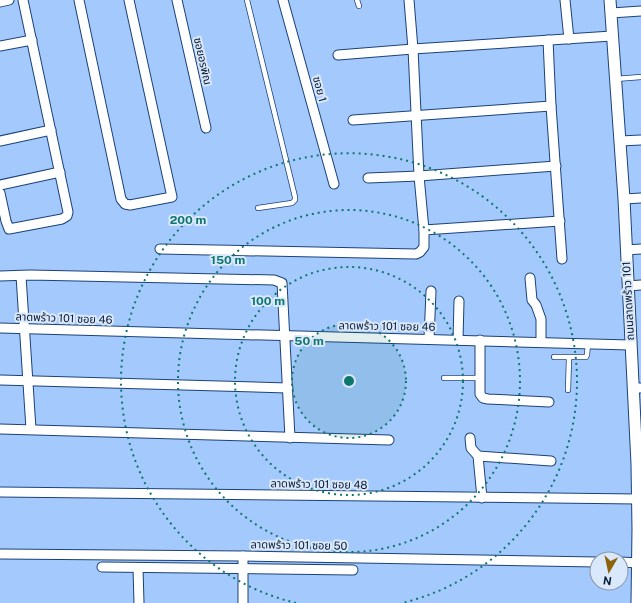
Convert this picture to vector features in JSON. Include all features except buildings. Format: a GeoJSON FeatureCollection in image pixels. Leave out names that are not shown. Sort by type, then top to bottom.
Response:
{"type":"FeatureCollection","features":[{"type":"Feature","properties":{"kind":"street"},"geometry":{"type":"LineString","coordinates":[[0,2],[9,0]]}},
{"type":"Feature","properties":{"kind":"street"},"geometry":{"type":"LineString","coordinates":[[0,193],[9,229],[65,218],[68,212],[23,0]]}},
{"type":"Feature","properties":{"kind":"street"},"geometry":{"type":"LineString","coordinates":[[79,0],[121,199],[125,204],[130,205],[172,197],[129,0]]}},
{"type":"Feature","properties":{"kind":"street","name":"ซอยอรพิณ"},"geometry":{"type":"LineString","coordinates":[[177,0],[206,128]]}},
{"type":"Feature","properties":{"kind":"street","name":"ซอย 1"},"geometry":{"type":"LineString","coordinates":[[283,0],[334,184]]}},
{"type":"Feature","properties":{"kind":"street"},"geometry":{"type":"LineString","coordinates":[[160,249],[416,254],[420,252],[424,247],[424,230],[415,115],[413,49],[409,0]]}},
{"type":"Feature","properties":{"kind":"street"},"geometry":{"type":"LineString","coordinates":[[565,0],[569,39]]}},
{"type":"Feature","properties":{"kind":"street","name":"ถนนลาดพร้าว 101"},"geometry":{"type":"LineString","coordinates":[[610,0],[624,199],[630,345],[637,394],[639,464],[638,499],[640,528],[637,603]]}},
{"type":"Feature","properties":{"kind":"street"},"geometry":{"type":"LineString","coordinates":[[611,13],[641,11]]}},
{"type":"Feature","properties":{"kind":"street"},"geometry":{"type":"LineString","coordinates":[[338,55],[612,36]]}},
{"type":"Feature","properties":{"kind":"street"},"geometry":{"type":"LineString","coordinates":[[0,46],[32,40]]}},
{"type":"Feature","properties":{"kind":"street"},"geometry":{"type":"LineString","coordinates":[[548,40],[551,106],[562,259]]}},
{"type":"Feature","properties":{"kind":"street"},"geometry":{"type":"LineString","coordinates":[[353,120],[551,106]]}},
{"type":"Feature","properties":{"kind":"street"},"geometry":{"type":"LineString","coordinates":[[0,141],[51,130]]}},
{"type":"Feature","properties":{"kind":"street"},"geometry":{"type":"LineString","coordinates":[[620,141],[641,140]]}},
{"type":"Feature","properties":{"kind":"street"},"geometry":{"type":"LineString","coordinates":[[368,178],[419,176],[556,166]]}},
{"type":"Feature","properties":{"kind":"street"},"geometry":{"type":"LineString","coordinates":[[0,185],[60,172]]}},
{"type":"Feature","properties":{"kind":"street"},"geometry":{"type":"LineString","coordinates":[[624,199],[641,198]]}},
{"type":"Feature","properties":{"kind":"street"},"geometry":{"type":"LineString","coordinates":[[424,230],[560,221]]}},
{"type":"Feature","properties":{"kind":"street"},"geometry":{"type":"LineString","coordinates":[[626,250],[641,249]]}},
{"type":"Feature","properties":{"kind":"street"},"geometry":{"type":"LineString","coordinates":[[0,276],[274,280],[282,283],[290,438]]}},
{"type":"Feature","properties":{"kind":"street"},"geometry":{"type":"LineString","coordinates":[[21,276],[31,429]]}},
{"type":"Feature","properties":{"kind":"street"},"geometry":{"type":"LineString","coordinates":[[530,278],[532,300],[536,305],[541,319],[541,342]]}},
{"type":"Feature","properties":{"kind":"street"},"geometry":{"type":"LineString","coordinates":[[628,286],[641,285]]}},
{"type":"Feature","properties":{"kind":"street"},"geometry":{"type":"LineString","coordinates":[[429,339],[431,291]]}},
{"type":"Feature","properties":{"kind":"street"},"geometry":{"type":"LineString","coordinates":[[458,340],[459,301]]}},
{"type":"Feature","properties":{"kind":"street","name":"ลาดพร้าว 101 ซอย 46"},"geometry":{"type":"LineString","coordinates":[[0,328],[630,345]]}},
{"type":"Feature","properties":{"kind":"street"},"geometry":{"type":"LineString","coordinates":[[480,340],[480,394],[484,398],[549,402]]}},
{"type":"Feature","properties":{"kind":"street"},"geometry":{"type":"LineString","coordinates":[[0,380],[288,388]]}},
{"type":"Feature","properties":{"kind":"street"},"geometry":{"type":"LineString","coordinates":[[0,429],[389,440]]}},
{"type":"Feature","properties":{"kind":"street"},"geometry":{"type":"LineString","coordinates":[[470,438],[471,448],[478,456],[482,498]]}},
{"type":"Feature","properties":{"kind":"street"},"geometry":{"type":"LineString","coordinates":[[478,456],[551,461]]}},
{"type":"Feature","properties":{"kind":"street","name":"ลาดพร้าว 101 ซอย 48"},"geometry":{"type":"LineString","coordinates":[[0,492],[638,499]]}},
{"type":"Feature","properties":{"kind":"street","name":"ลาดพร้าว 101 ซอย 50"},"geometry":{"type":"LineString","coordinates":[[0,554],[243,556],[589,562]]}},
{"type":"Feature","properties":{"kind":"street"},"geometry":{"type":"LineString","coordinates":[[243,556],[243,603]]}},
{"type":"Feature","properties":{"kind":"street"},"geometry":{"type":"LineString","coordinates":[[629,562],[638,563]]}},
{"type":"Feature","properties":{"kind":"street"},"geometry":{"type":"LineString","coordinates":[[102,567],[244,570],[353,570]]}},
{"type":"Feature","properties":{"kind":"street"},"geometry":{"type":"LineString","coordinates":[[138,568],[138,603]]}},
{"type":"Feature","properties":{"kind":"lane"},"geometry":{"type":"LineString","coordinates":[[247,0],[295,197],[295,200],[292,203],[258,208]]}},
{"type":"Feature","properties":{"kind":"lane"},"geometry":{"type":"LineString","coordinates":[[357,0],[359,6]]}},
{"type":"Feature","properties":{"kind":"lane"},"geometry":{"type":"LineString","coordinates":[[615,79],[641,77]]}},
{"type":"Feature","properties":{"kind":"lane"},"geometry":{"type":"LineString","coordinates":[[554,357],[586,357],[588,343]]}},
{"type":"Feature","properties":{"kind":"lane"},"geometry":{"type":"LineString","coordinates":[[568,358],[568,390]]}},
{"type":"Feature","properties":{"kind":"lane"},"geometry":{"type":"LineString","coordinates":[[444,378],[480,378]]}}]}
